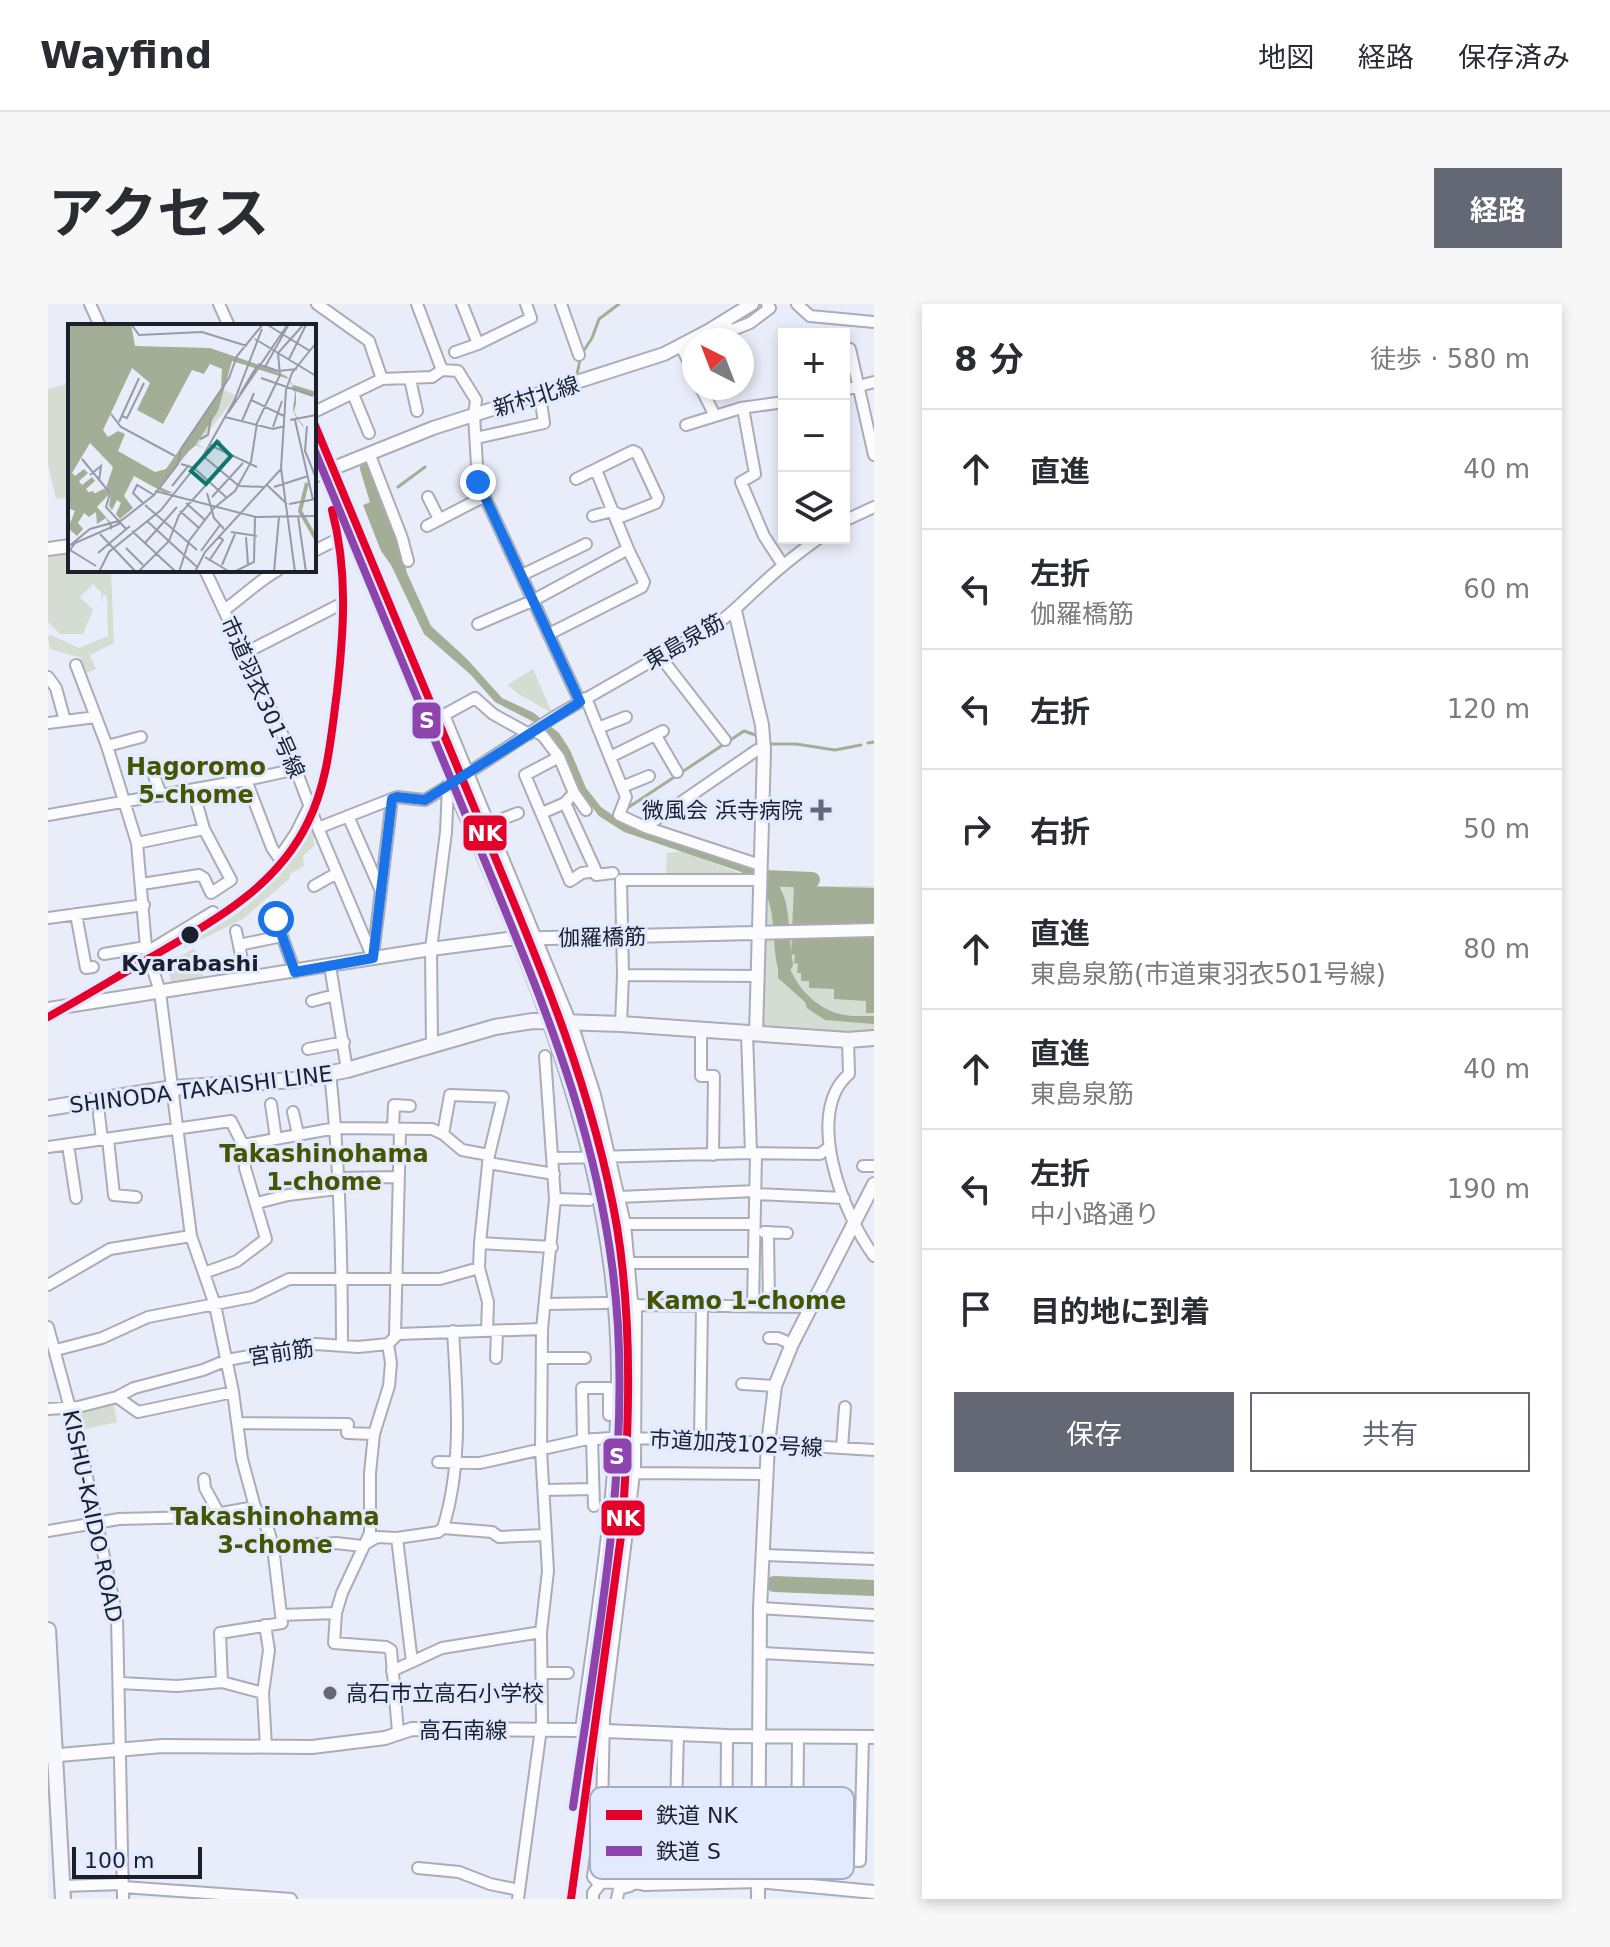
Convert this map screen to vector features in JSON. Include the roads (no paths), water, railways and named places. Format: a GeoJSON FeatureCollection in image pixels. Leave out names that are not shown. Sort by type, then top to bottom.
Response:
{"type":"FeatureCollection","features":[{"type":"Feature","properties":{"kind":"main road","name":"SHINODA TAKAISHI LINE"},"geometry":{"type":"LineString","coordinates":[[48,1108],[173,1088],[294,1080],[347,1070],[495,1027],[546,1020],[848,1040],[874,1038]]}},
{"type":"Feature","properties":{"kind":"main road"},"geometry":{"type":"LineString","coordinates":[[48,1630],[51,1751],[61,1896]]}},
{"type":"Feature","properties":{"kind":"street"},"geometry":{"type":"LineString","coordinates":[[90,304],[99,324]]}},
{"type":"Feature","properties":{"kind":"street"},"geometry":{"type":"LineString","coordinates":[[219,304],[228,324]]}},
{"type":"Feature","properties":{"kind":"street"},"geometry":{"type":"LineString","coordinates":[[417,304],[442,370]]}},
{"type":"Feature","properties":{"kind":"street"},"geometry":{"type":"LineString","coordinates":[[462,304],[478,344]]}},
{"type":"Feature","properties":{"kind":"street"},"geometry":{"type":"LineString","coordinates":[[455,352],[531,318],[526,304]]}},
{"type":"Feature","properties":{"kind":"street"},"geometry":{"type":"LineString","coordinates":[[561,304],[579,355]]}},
{"type":"Feature","properties":{"kind":"street","name":"新村北線"},"geometry":{"type":"LineString","coordinates":[[316,475],[474,415],[664,354],[752,304]]}},
{"type":"Feature","properties":{"kind":"street"},"geometry":{"type":"LineString","coordinates":[[724,322],[730,331],[750,323],[770,308],[767,304]]}},
{"type":"Feature","properties":{"kind":"street"},"geometry":{"type":"LineString","coordinates":[[797,304],[810,316],[874,322]]}},
{"type":"Feature","properties":{"kind":"street"},"geometry":{"type":"LineString","coordinates":[[323,305],[369,341],[382,379]]}},
{"type":"Feature","properties":{"kind":"street"},"geometry":{"type":"LineString","coordinates":[[839,319],[839,328]]}},
{"type":"Feature","properties":{"kind":"street"},"geometry":{"type":"LineString","coordinates":[[850,349],[874,455]]}},
{"type":"Feature","properties":{"kind":"street"},"geometry":{"type":"LineString","coordinates":[[316,411],[382,379],[432,377],[442,370],[458,371],[476,400],[478,482],[532,601],[598,728],[626,797],[619,815],[645,827],[760,865]]}},
{"type":"Feature","properties":{"kind":"street"},"geometry":{"type":"LineString","coordinates":[[410,379],[417,411]]}},
{"type":"Feature","properties":{"kind":"street"},"geometry":{"type":"LineString","coordinates":[[850,389],[874,382]]}},
{"type":"Feature","properties":{"kind":"street"},"geometry":{"type":"LineString","coordinates":[[353,394],[369,433]]}},
{"type":"Feature","properties":{"kind":"street"},"geometry":{"type":"LineString","coordinates":[[476,438],[544,423],[540,395]]}},
{"type":"Feature","properties":{"kind":"street"},"geometry":{"type":"LineString","coordinates":[[707,400],[715,416]]}},
{"type":"Feature","properties":{"kind":"street"},"geometry":{"type":"LineString","coordinates":[[686,425],[743,408],[778,403]]}},
{"type":"Feature","properties":{"kind":"street"},"geometry":{"type":"LineString","coordinates":[[743,408],[755,474],[741,482],[764,536],[783,565]]}},
{"type":"Feature","properties":{"kind":"street"},"geometry":{"type":"LineString","coordinates":[[576,479],[633,451],[637,453],[658,498],[656,503],[623,516],[612,511],[593,516]]}},
{"type":"Feature","properties":{"kind":"street"},"geometry":{"type":"LineString","coordinates":[[365,455],[402,538],[408,561]]}},
{"type":"Feature","properties":{"kind":"street"},"geometry":{"type":"LineString","coordinates":[[549,634],[642,587],[644,582],[596,470]]}},
{"type":"Feature","properties":{"kind":"street"},"geometry":{"type":"LineString","coordinates":[[427,526],[485,496]]}},
{"type":"Feature","properties":{"kind":"street"},"geometry":{"type":"LineString","coordinates":[[428,497],[439,519]]}},
{"type":"Feature","properties":{"kind":"street"},"geometry":{"type":"LineString","coordinates":[[850,518],[874,507]]}},
{"type":"Feature","properties":{"kind":"street"},"geometry":{"type":"LineString","coordinates":[[316,550],[332,542]]}},
{"type":"Feature","properties":{"kind":"street"},"geometry":{"type":"LineString","coordinates":[[522,575],[586,544]]}},
{"type":"Feature","properties":{"kind":"street","name":"東島泉筋"},"geometry":{"type":"LineString","coordinates":[[468,773],[554,717],[735,611],[783,565],[811,544]]}},
{"type":"Feature","properties":{"kind":"street"},"geometry":{"type":"LineString","coordinates":[[48,549],[68,546]]}},
{"type":"Feature","properties":{"kind":"street"},"geometry":{"type":"LineString","coordinates":[[478,624],[532,601],[628,549]]}},
{"type":"Feature","properties":{"kind":"street","name":"市道羽衣301号線"},"geometry":{"type":"LineString","coordinates":[[206,572],[297,769],[318,828],[373,958]]}},
{"type":"Feature","properties":{"kind":"street"},"geometry":{"type":"LineString","coordinates":[[224,610],[274,572]]}},
{"type":"Feature","properties":{"kind":"street"},"geometry":{"type":"LineString","coordinates":[[245,653],[337,606]]}},
{"type":"Feature","properties":{"kind":"street"},"geometry":{"type":"LineString","coordinates":[[735,611],[763,743],[757,976],[752,1034],[755,1193],[753,1306]]}},
{"type":"Feature","properties":{"kind":"street"},"geometry":{"type":"LineString","coordinates":[[659,655],[725,740]]}},
{"type":"Feature","properties":{"kind":"street"},"geometry":{"type":"LineString","coordinates":[[76,665],[107,746],[137,843],[147,949],[160,992],[191,1236],[215,1305],[233,1392],[242,1459],[255,1507],[269,1532],[273,1547],[282,1623],[220,1633],[222,1682]]}},
{"type":"Feature","properties":{"kind":"street"},"geometry":{"type":"LineString","coordinates":[[48,677],[56,688],[65,721]]}},
{"type":"Feature","properties":{"kind":"street"},"geometry":{"type":"LineString","coordinates":[[586,810],[574,793],[559,757],[543,736],[493,714],[475,698],[444,715],[571,1021],[595,1095],[625,1224],[632,1301],[636,1305],[635,1438],[626,1555],[605,1731],[603,1787]]}},
{"type":"Feature","properties":{"kind":"street"},"geometry":{"type":"LineString","coordinates":[[48,723],[96,717]]}},
{"type":"Feature","properties":{"kind":"street"},"geometry":{"type":"LineString","coordinates":[[598,728],[626,717]]}},
{"type":"Feature","properties":{"kind":"street"},"geometry":{"type":"LineString","coordinates":[[610,757],[659,734],[677,772]]}},
{"type":"Feature","properties":{"kind":"street"},"geometry":{"type":"LineString","coordinates":[[107,746],[141,737]]}},
{"type":"Feature","properties":{"kind":"street"},"geometry":{"type":"LineString","coordinates":[[645,827],[763,743]]}},
{"type":"Feature","properties":{"kind":"street"},"geometry":{"type":"LineString","coordinates":[[559,757],[525,775],[570,881],[582,873],[596,871]]}},
{"type":"Feature","properties":{"kind":"street"},"geometry":{"type":"LineString","coordinates":[[48,815],[297,769]]}},
{"type":"Feature","properties":{"kind":"street"},"geometry":{"type":"LineString","coordinates":[[153,773],[161,795]]}},
{"type":"Feature","properties":{"kind":"street"},"geometry":{"type":"LineString","coordinates":[[318,828],[397,797],[425,800],[468,773]]}},
{"type":"Feature","properties":{"kind":"street"},"geometry":{"type":"LineString","coordinates":[[622,787],[649,776]]}},
{"type":"Feature","properties":{"kind":"street"},"geometry":{"type":"LineString","coordinates":[[246,780],[272,848],[279,858],[310,805]]}},
{"type":"Feature","properties":{"kind":"street"},"geometry":{"type":"LineString","coordinates":[[449,785],[498,892],[576,1103],[607,1249],[617,1372],[613,1438]]}},
{"type":"Feature","properties":{"kind":"street"},"geometry":{"type":"LineString","coordinates":[[432,1045],[431,949],[449,785]]}},
{"type":"Feature","properties":{"kind":"street"},"geometry":{"type":"LineString","coordinates":[[142,884],[199,875],[204,878],[211,893],[231,880],[204,829],[193,790]]}},
{"type":"Feature","properties":{"kind":"street"},"geometry":{"type":"LineString","coordinates":[[542,813],[565,803],[574,793]]}},
{"type":"Feature","properties":{"kind":"street"},"geometry":{"type":"LineString","coordinates":[[373,958],[392,799]]}},
{"type":"Feature","properties":{"kind":"street"},"geometry":{"type":"LineString","coordinates":[[565,803],[596,875],[613,873]]}},
{"type":"Feature","properties":{"kind":"street"},"geometry":{"type":"LineString","coordinates":[[489,824],[518,813]]}},
{"type":"Feature","properties":{"kind":"street"},"geometry":{"type":"LineString","coordinates":[[348,816],[381,891]]}},
{"type":"Feature","properties":{"kind":"street"},"geometry":{"type":"LineString","coordinates":[[137,843],[204,829]]}},
{"type":"Feature","properties":{"kind":"street"},"geometry":{"type":"LineString","coordinates":[[314,886],[337,873]]}},
{"type":"Feature","properties":{"kind":"street"},"geometry":{"type":"LineString","coordinates":[[621,1024],[621,880],[759,880]]}},
{"type":"Feature","properties":{"kind":"street"},"geometry":{"type":"LineString","coordinates":[[48,918],[144,905]]}},
{"type":"Feature","properties":{"kind":"street"},"geometry":{"type":"LineString","coordinates":[[104,954],[147,949],[213,912]]}},
{"type":"Feature","properties":{"kind":"street"},"geometry":{"type":"LineString","coordinates":[[76,914],[86,968],[93,967]]}},
{"type":"Feature","properties":{"kind":"street"},"geometry":{"type":"LineString","coordinates":[[276,919],[295,972]]}},
{"type":"Feature","properties":{"kind":"street","name":"伽羅橋筋"},"geometry":{"type":"LineString","coordinates":[[48,1009],[515,938],[874,930]]}},
{"type":"Feature","properties":{"kind":"street"},"geometry":{"type":"LineString","coordinates":[[236,931],[246,979]]}},
{"type":"Feature","properties":{"kind":"street"},"geometry":{"type":"LineString","coordinates":[[239,945],[282,936]]}},
{"type":"Feature","properties":{"kind":"street"},"geometry":{"type":"LineString","coordinates":[[330,966],[347,1070]]}},
{"type":"Feature","properties":{"kind":"street"},"geometry":{"type":"LineString","coordinates":[[623,975],[757,976]]}},
{"type":"Feature","properties":{"kind":"street"},"geometry":{"type":"LineString","coordinates":[[312,1001],[335,995]]}},
{"type":"Feature","properties":{"kind":"street"},"geometry":{"type":"LineString","coordinates":[[701,1030],[701,1076],[714,1076],[713,1155]]}},
{"type":"Feature","properties":{"kind":"street"},"geometry":{"type":"LineString","coordinates":[[848,1040],[849,1074],[839,1082],[830,1099],[828,1148],[844,1198],[874,1256]]}},
{"type":"Feature","properties":{"kind":"street"},"geometry":{"type":"LineString","coordinates":[[308,1049],[344,1042]]}},
{"type":"Feature","properties":{"kind":"street"},"geometry":{"type":"LineString","coordinates":[[418,1868],[459,1872],[518,1895],[540,1729],[543,1673],[541,1632],[548,1571],[541,1450],[542,1329],[555,1199],[545,1056]]}},
{"type":"Feature","properties":{"kind":"street"},"geometry":{"type":"LineString","coordinates":[[330,1073],[336,1128],[342,1346]]}},
{"type":"Feature","properties":{"kind":"street"},"geometry":{"type":"LineString","coordinates":[[443,1134],[450,1095],[503,1097],[488,1159],[479,1268],[488,1302],[496,1358]]}},
{"type":"Feature","properties":{"kind":"street"},"geometry":{"type":"LineString","coordinates":[[271,1104],[276,1139]]}},
{"type":"Feature","properties":{"kind":"street"},"geometry":{"type":"LineString","coordinates":[[398,1732],[391,1650],[334,1643],[336,1613],[370,1533],[370,1473],[374,1434],[389,1386],[391,1363],[399,1177],[394,1105],[410,1106]]}},
{"type":"Feature","properties":{"kind":"street"},"geometry":{"type":"LineString","coordinates":[[293,1112],[298,1134]]}},
{"type":"Feature","properties":{"kind":"street"},"geometry":{"type":"LineString","coordinates":[[99,1114],[114,1195],[136,1197]]}},
{"type":"Feature","properties":{"kind":"street"},"geometry":{"type":"LineString","coordinates":[[48,1147],[231,1121],[243,1145],[245,1168],[266,1239],[237,1261],[204,1273]]}},
{"type":"Feature","properties":{"kind":"street"},"geometry":{"type":"LineString","coordinates":[[243,1145],[336,1128],[432,1129],[462,1150],[554,1174]]}},
{"type":"Feature","properties":{"kind":"street"},"geometry":{"type":"LineString","coordinates":[[68,1145],[76,1198]]}},
{"type":"Feature","properties":{"kind":"street"},"geometry":{"type":"LineString","coordinates":[[554,1158],[820,1154],[828,1148]]}},
{"type":"Feature","properties":{"kind":"street"},"geometry":{"type":"LineString","coordinates":[[257,1203],[337,1183],[399,1177]]}},
{"type":"Feature","properties":{"kind":"street"},"geometry":{"type":"LineString","coordinates":[[759,1787],[760,1608],[768,1444],[775,1386],[792,1344],[874,1184]]}},
{"type":"Feature","properties":{"kind":"street"},"geometry":{"type":"LineString","coordinates":[[619,1197],[755,1193],[844,1198]]}},
{"type":"Feature","properties":{"kind":"street"},"geometry":{"type":"LineString","coordinates":[[555,1199],[589,1200]]}},
{"type":"Feature","properties":{"kind":"street"},"geometry":{"type":"LineString","coordinates":[[625,1224],[754,1228],[787,1233]]}},
{"type":"Feature","properties":{"kind":"street"},"geometry":{"type":"LineString","coordinates":[[768,1232],[769,1306]]}},
{"type":"Feature","properties":{"kind":"street"},"geometry":{"type":"LineString","coordinates":[[48,1285],[110,1249],[191,1236]]}},
{"type":"Feature","properties":{"kind":"street"},"geometry":{"type":"LineString","coordinates":[[480,1243],[552,1247]]}},
{"type":"Feature","properties":{"kind":"street"},"geometry":{"type":"LineString","coordinates":[[629,1263],[753,1263]]}},
{"type":"Feature","properties":{"kind":"street"},"geometry":{"type":"LineString","coordinates":[[56,1350],[102,1338],[148,1317],[252,1297],[289,1279],[440,1279],[479,1268]]}},
{"type":"Feature","properties":{"kind":"street"},"geometry":{"type":"LineString","coordinates":[[545,1304],[606,1303]]}},
{"type":"Feature","properties":{"kind":"street"},"geometry":{"type":"LineString","coordinates":[[636,1305],[811,1307]]}},
{"type":"Feature","properties":{"kind":"street"},"geometry":{"type":"LineString","coordinates":[[700,1439],[702,1306]]}},
{"type":"Feature","properties":{"kind":"street","name":"KISHU-KAIDO ROAD"},"geometry":{"type":"LineString","coordinates":[[48,1327],[70,1407],[117,1617],[123,1890]]}},
{"type":"Feature","properties":{"kind":"street","name":"宮前筋"},"geometry":{"type":"LineString","coordinates":[[48,1409],[117,1397],[134,1388],[203,1370],[227,1360],[316,1344],[342,1346],[453,1331],[542,1329]]}},
{"type":"Feature","properties":{"kind":"street"},"geometry":{"type":"LineString","coordinates":[[273,1547],[336,1543],[362,1546],[377,1537],[397,1538],[438,1532],[443,1528],[456,1464],[453,1331]]}},
{"type":"Feature","properties":{"kind":"street"},"geometry":{"type":"LineString","coordinates":[[769,1338],[792,1344]]}},
{"type":"Feature","properties":{"kind":"street"},"geometry":{"type":"LineString","coordinates":[[543,1358],[585,1358]]}},
{"type":"Feature","properties":{"kind":"street"},"geometry":{"type":"LineString","coordinates":[[742,1384],[775,1386]]}},
{"type":"Feature","properties":{"kind":"street"},"geometry":{"type":"LineString","coordinates":[[581,1730],[614,1488],[609,1388],[582,1388],[594,1506]]}},
{"type":"Feature","properties":{"kind":"street"},"geometry":{"type":"LineString","coordinates":[[117,1397],[138,1412],[233,1392]]}},
{"type":"Feature","properties":{"kind":"street"},"geometry":{"type":"LineString","coordinates":[[842,1448],[845,1407]]}},
{"type":"Feature","properties":{"kind":"street"},"geometry":{"type":"LineString","coordinates":[[238,1423],[348,1424],[347,1433],[374,1434]]}},
{"type":"Feature","properties":{"kind":"street","name":"市道加茂102号線"},"geometry":{"type":"LineString","coordinates":[[438,1462],[480,1463],[588,1440],[613,1438],[700,1439],[874,1450]]}},
{"type":"Feature","properties":{"kind":"street"},"geometry":{"type":"LineString","coordinates":[[638,1473],[766,1474]]}},
{"type":"Feature","properties":{"kind":"street"},"geometry":{"type":"LineString","coordinates":[[204,1479],[205,1488],[218,1512]]}},
{"type":"Feature","properties":{"kind":"street"},"geometry":{"type":"LineString","coordinates":[[545,1490],[593,1489]]}},
{"type":"Feature","properties":{"kind":"street"},"geometry":{"type":"LineString","coordinates":[[48,1531],[119,1519],[199,1517],[255,1507]]}},
{"type":"Feature","properties":{"kind":"street"},"geometry":{"type":"LineString","coordinates":[[443,1528],[492,1532],[499,1537],[545,1535]]}},
{"type":"Feature","properties":{"kind":"street"},"geometry":{"type":"LineString","coordinates":[[397,1538],[412,1662]]}},
{"type":"Feature","properties":{"kind":"street"},"geometry":{"type":"LineString","coordinates":[[764,1555],[874,1559]]}},
{"type":"Feature","properties":{"kind":"street"},"geometry":{"type":"LineString","coordinates":[[760,1608],[874,1615]]}},
{"type":"Feature","properties":{"kind":"street"},"geometry":{"type":"LineString","coordinates":[[281,1615],[336,1613]]}},
{"type":"Feature","properties":{"kind":"street"},"geometry":{"type":"LineString","coordinates":[[265,1625],[269,1650],[263,1693],[266,1747]]}},
{"type":"Feature","properties":{"kind":"street"},"geometry":{"type":"LineString","coordinates":[[392,1671],[442,1648],[541,1632]]}},
{"type":"Feature","properties":{"kind":"street"},"geometry":{"type":"LineString","coordinates":[[760,1653],[874,1659]]}},
{"type":"Feature","properties":{"kind":"street"},"geometry":{"type":"LineString","coordinates":[[543,1673],[568,1673]]}},
{"type":"Feature","properties":{"kind":"street"},"geometry":{"type":"LineString","coordinates":[[120,1683],[177,1686],[222,1682],[263,1693]]}},
{"type":"Feature","properties":{"kind":"street","name":"高石南線"},"geometry":{"type":"LineString","coordinates":[[51,1751],[209,1745],[312,1747],[385,1738],[412,1729],[868,1737]]}},
{"type":"Feature","properties":{"kind":"street"},"geometry":{"type":"LineString","coordinates":[[677,1787],[678,1734]]}},
{"type":"Feature","properties":{"kind":"street"},"geometry":{"type":"LineString","coordinates":[[727,1736],[727,1787]]}},
{"type":"Feature","properties":{"kind":"street"},"geometry":{"type":"LineString","coordinates":[[798,1737],[798,1787]]}},
{"type":"Feature","properties":{"kind":"street"},"geometry":{"type":"LineString","coordinates":[[854,1860],[860,1861],[868,1737]]}},
{"type":"Feature","properties":{"kind":"street"},"geometry":{"type":"LineString","coordinates":[[674,1879],[674,1883]]}},
{"type":"Feature","properties":{"kind":"street"},"geometry":{"type":"LineString","coordinates":[[593,1899],[598,1881],[644,1884],[758,1881],[826,1894],[874,1892]]}},
{"type":"Feature","properties":{"kind":"street"},"geometry":{"type":"LineString","coordinates":[[758,1881],[758,1899]]}},
{"type":"Feature","properties":{"kind":"street"},"geometry":{"type":"LineString","coordinates":[[617,1899],[622,1888],[644,1884]]}},
{"type":"Feature","properties":{"kind":"street"},"geometry":{"type":"LineString","coordinates":[[61,1896],[123,1890],[194,1890],[235,1897],[291,1899]]}},
{"type":"Feature","properties":{"kind":"waterway"},"geometry":{"type":"LineString","coordinates":[[577,374],[581,355],[599,319],[619,304]]}},
{"type":"Feature","properties":{"kind":"waterway"},"geometry":{"type":"LineString","coordinates":[[398,487],[425,467]]}},
{"type":"Feature","properties":{"kind":"waterway"},"geometry":{"type":"LineString","coordinates":[[368,468],[383,518]]}},
{"type":"Feature","properties":{"kind":"waterway"},"geometry":{"type":"LineString","coordinates":[[629,807],[744,731],[758,736]]}},
{"type":"Feature","properties":{"kind":"waterway"},"geometry":{"type":"LineString","coordinates":[[868,743],[874,742]]}},
{"type":"Feature","properties":{"kind":"waterway"},"geometry":{"type":"LineString","coordinates":[[769,744],[796,744],[835,750],[861,745]]}},
{"type":"Feature","properties":{"kind":"waterway"},"geometry":{"type":"LineString","coordinates":[[749,870],[762,878],[776,899],[785,964]]}},
{"type":"Feature","properties":{"kind":"waterway"},"geometry":{"type":"LineString","coordinates":[[765,878],[812,880]]}},
{"type":"Feature","properties":{"kind":"waterway"},"geometry":{"type":"LineString","coordinates":[[774,1584],[874,1588]]}},
{"type":"Feature","properties":{"kind":"rail line","name":"NK"},"geometry":{"type":"LineString","coordinates":[[316,428],[562,1025],[594,1125],[617,1227],[626,1302],[628,1378],[622,1529],[571,1899]]}},
{"type":"Feature","properties":{"kind":"rail line","name":"S"},"geometry":{"type":"LineString","coordinates":[[316,454],[545,1012],[585,1133],[600,1195],[618,1326],[618,1447],[608,1567],[573,1807]]}},
{"type":"Feature","properties":{"kind":"rail line","name":"NK"},"geometry":{"type":"LineString","coordinates":[[48,1017],[195,932],[239,902],[278,867],[308,822],[328,758],[341,646],[341,555],[332,510]]}},
{"type":"Feature","properties":{"kind":"place","name":"微風会 浜寺病院"},"geometry":{"type":"Point","coordinates":[821,810]}},
{"type":"Feature","properties":{"kind":"place","name":"Kyarabashi"},"geometry":{"type":"Point","coordinates":[190,935]}},
{"type":"Feature","properties":{"kind":"place","name":"高石市立高石小学校"},"geometry":{"type":"Point","coordinates":[330,1693]}},
{"type":"Feature","properties":{"kind":"district","name":"Hagoromo 5-chome"},"geometry":{"type":"Point","coordinates":[196,781]}},
{"type":"Feature","properties":{"kind":"district","name":"Takashinohama 1-chome"},"geometry":{"type":"Point","coordinates":[324,1168]}},
{"type":"Feature","properties":{"kind":"district","name":"Kamo 1-chome"},"geometry":{"type":"Point","coordinates":[746,1301]}},
{"type":"Feature","properties":{"kind":"district","name":"Takashinohama 3-chome"},"geometry":{"type":"Point","coordinates":[275,1531]}}]}
